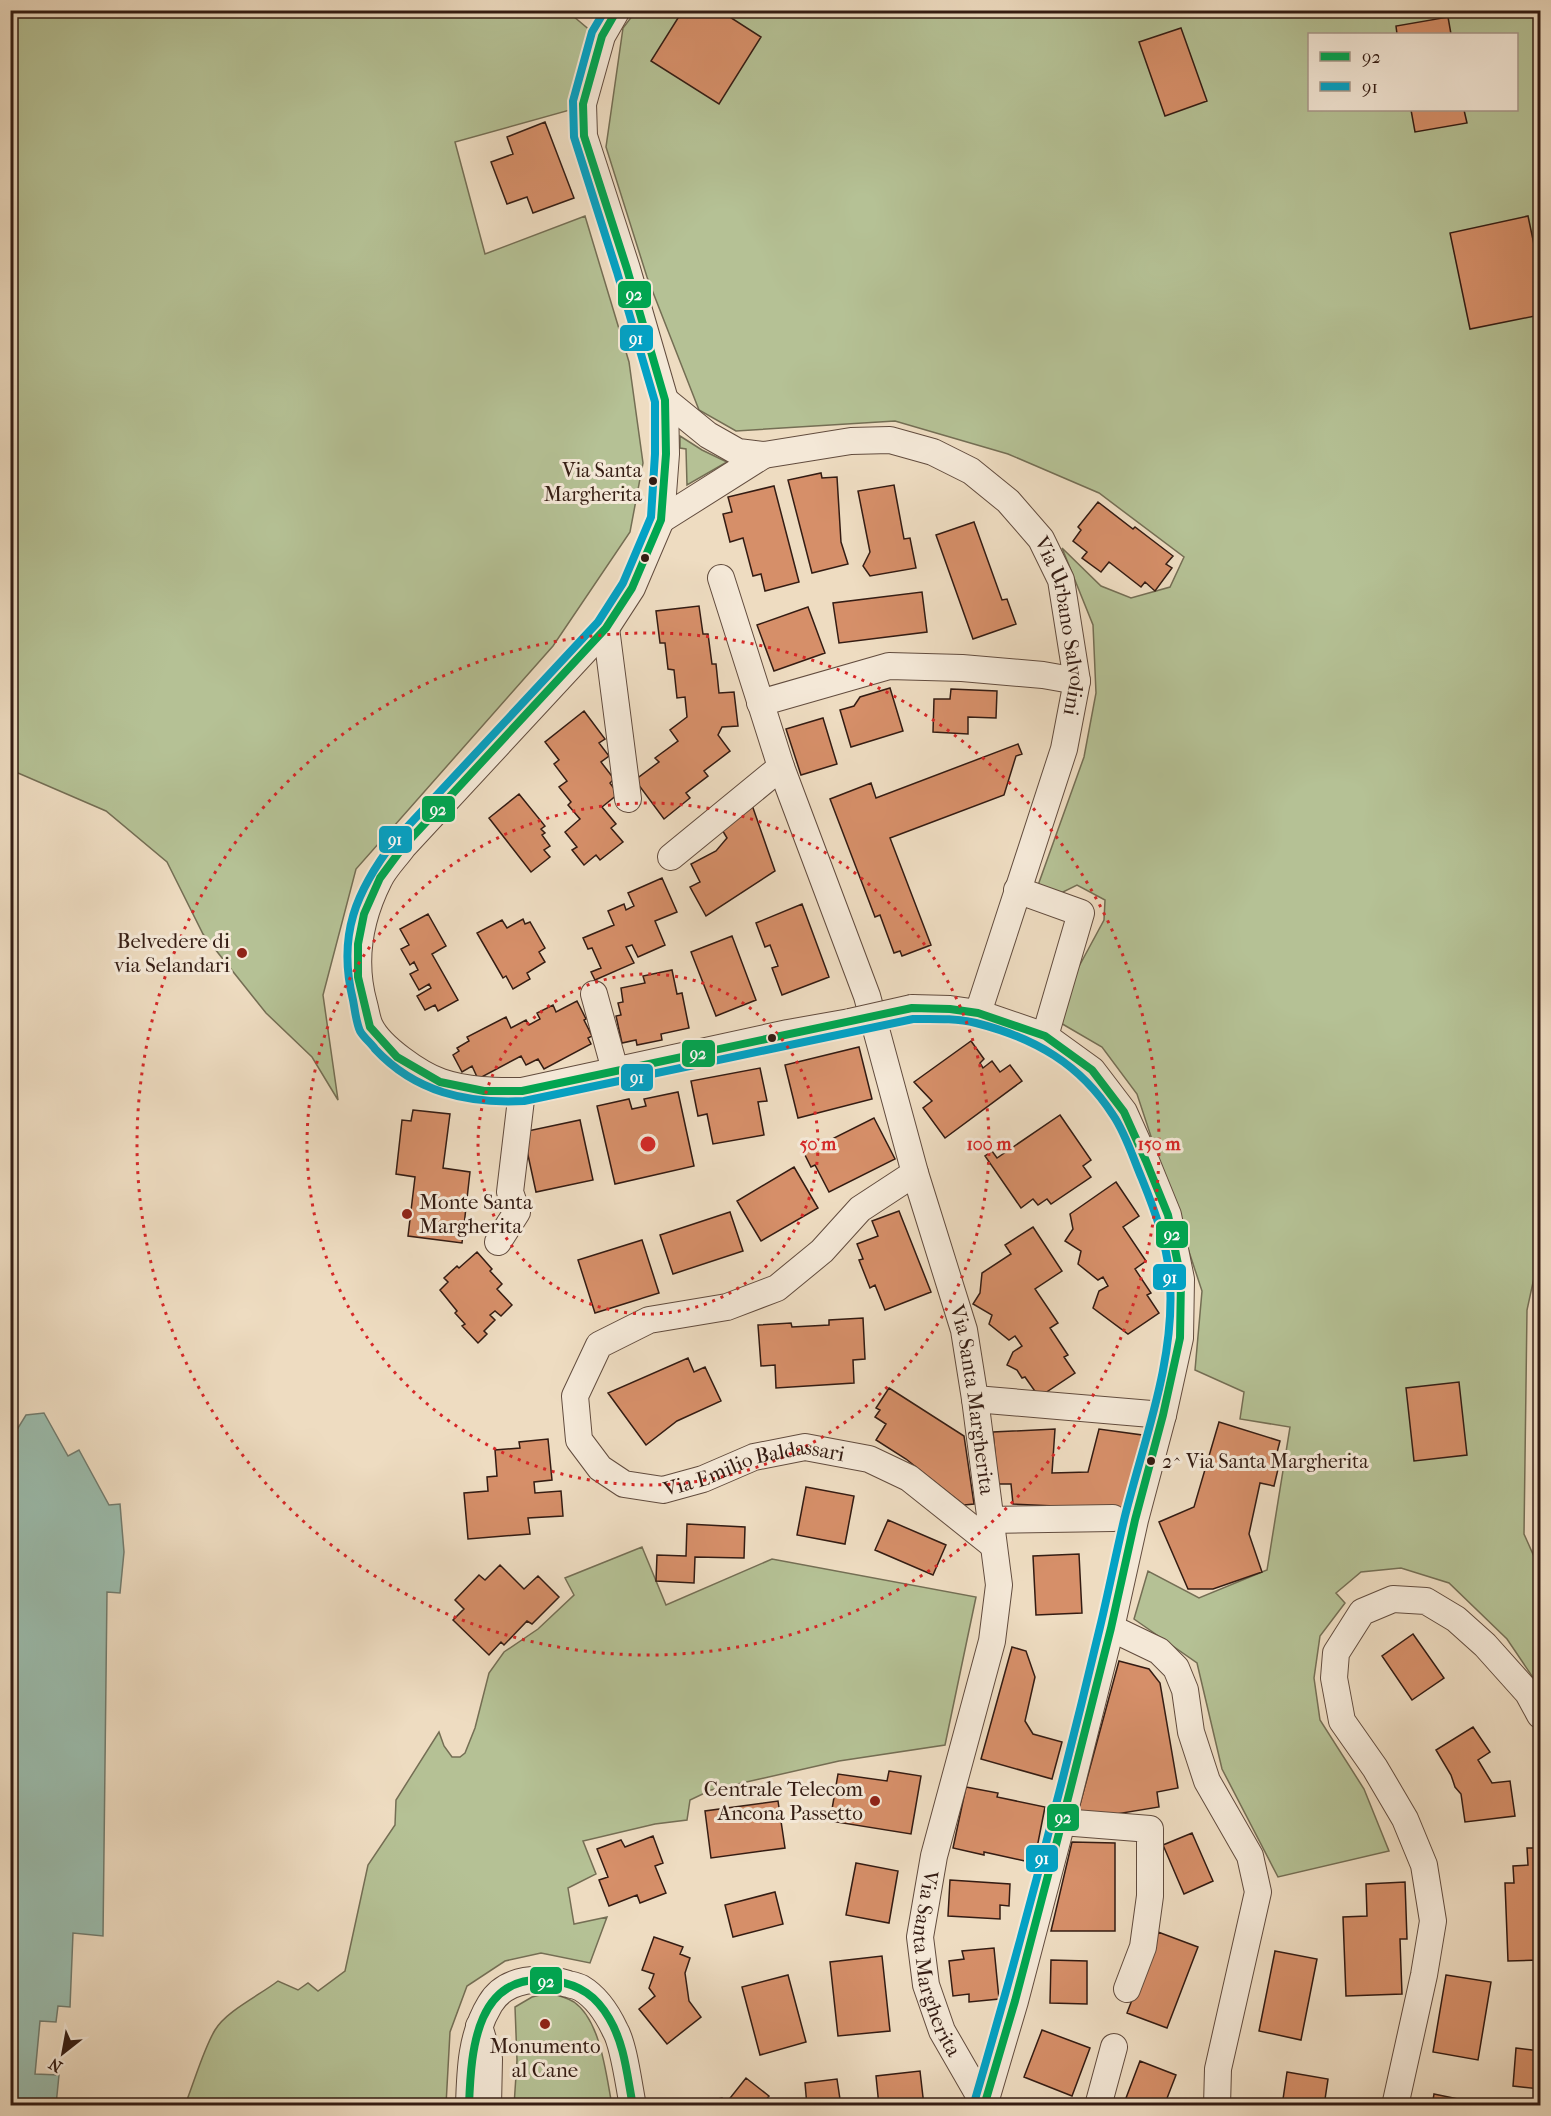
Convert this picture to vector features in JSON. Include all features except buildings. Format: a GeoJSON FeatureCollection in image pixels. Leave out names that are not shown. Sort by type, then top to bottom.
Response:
{"type":"FeatureCollection","features":[{"type":"Feature","properties":{"kind":"street"},"geometry":{"type":"LineString","coordinates":[[617,10],[602,36],[583,104],[584,136],[627,269],[664,400],[666,454],[661,520],[632,588],[606,628],[403,848],[380,878],[364,914],[358,944],[358,977],[370,1027],[397,1057],[440,1082],[484,1091],[522,1091],[912,1008],[978,1013],[1045,1036],[1092,1070],[1124,1112],[1168,1215],[1181,1279],[1180,1338],[1062,1822],[1015,2001],[984,2105]]}},
{"type":"Feature","properties":{"kind":"street","name":"Via Urbano Salvolini"},"geometry":{"type":"LineString","coordinates":[[664,400],[708,435],[738,452],[764,455],[851,441],[890,440],[933,452],[971,471],[1008,501],[1041,539],[1061,580],[1077,681],[1064,749],[978,1013]]}},
{"type":"Feature","properties":{"kind":"street","name":"Via Urbano Salvolini"},"geometry":{"type":"LineString","coordinates":[[661,520],[764,455]]}},
{"type":"Feature","properties":{"kind":"street","name":"Via Santa Margherita"},"geometry":{"type":"LineString","coordinates":[[721,579],[781,767],[867,996],[915,1173],[964,1330],[999,1585],[992,1641],[934,1856],[920,1937],[926,1984],[942,2031],[984,2105]]}},
{"type":"Feature","properties":{"kind":"street"},"geometry":{"type":"LineString","coordinates":[[606,628],[628,799]]}},
{"type":"Feature","properties":{"kind":"street"},"geometry":{"type":"LineString","coordinates":[[760,703],[889,666],[973,669],[1043,675],[1077,681]]}},
{"type":"Feature","properties":{"kind":"street"},"geometry":{"type":"LineString","coordinates":[[671,857],[781,767]]}},
{"type":"Feature","properties":{"kind":"street"},"geometry":{"type":"LineString","coordinates":[[1017,890],[1081,913],[1045,1036]]}},
{"type":"Feature","properties":{"kind":"street"},"geometry":{"type":"LineString","coordinates":[[594,994],[615,1070]]}},
{"type":"Feature","properties":{"kind":"street"},"geometry":{"type":"LineString","coordinates":[[498,1242],[516,1212],[510,1192],[522,1091]]}},
{"type":"Feature","properties":{"kind":"street","name":"Via Emilio Baldassari"},"geometry":{"type":"LineString","coordinates":[[915,1173],[860,1209],[822,1251],[777,1288],[727,1307],[649,1320],[599,1345],[575,1396],[579,1440],[600,1468],[624,1484],[663,1490],[703,1479],[754,1457],[805,1447],[869,1459],[909,1478],[991,1532]]}},
{"type":"Feature","properties":{"kind":"street"},"geometry":{"type":"LineString","coordinates":[[975,1399],[1163,1415]]}},
{"type":"Feature","properties":{"kind":"street"},"geometry":{"type":"LineString","coordinates":[[991,1532],[1113,1518]]}},
{"type":"Feature","properties":{"kind":"street"},"geometry":{"type":"LineString","coordinates":[[1395,2106],[1425,1975],[1433,1921],[1424,1865],[1405,1819],[1375,1768],[1342,1721],[1334,1678],[1336,1653],[1362,1612],[1393,1599],[1426,1601],[1456,1619],[1485,1645],[1528,1693],[1540,1715]]}},
{"type":"Feature","properties":{"kind":"street"},"geometry":{"type":"LineString","coordinates":[[1111,1628],[1159,1651],[1176,1668],[1185,1690],[1191,1732],[1207,1780],[1250,1856],[1258,1892],[1218,2069],[1217,2106]]}},
{"type":"Feature","properties":{"kind":"street"},"geometry":{"type":"LineString","coordinates":[[1062,1822],[1150,1829],[1150,1896],[1143,1947],[1127,1989]]}},
{"type":"Feature","properties":{"kind":"street"},"geometry":{"type":"LineString","coordinates":[[469,2106],[470,2062],[479,2026],[491,2001],[506,1988],[530,1979],[556,1980],[581,1988],[602,2008],[617,2032],[633,2106]]}},
{"type":"Feature","properties":{"kind":"street"},"geometry":{"type":"LineString","coordinates":[[479,2026],[489,2059],[488,2106]]}},
{"type":"Feature","properties":{"kind":"street"},"geometry":{"type":"LineString","coordinates":[[1098,2106],[1114,2047]]}},
{"type":"Feature","properties":{"kind":"street"},"geometry":{"type":"LineString","coordinates":[[1201,2106],[1218,2069]]}},
{"type":"Feature","properties":{"kind":"shaded area"},"geometry":{"type":"Polygon","coordinates":[[[11,11],[567,11],[592,32],[570,110],[455,142],[485,254],[585,216],[629,362],[643,463],[630,532],[553,646],[356,869],[323,995],[338,1100],[312,1057],[266,1013],[203,934],[167,862],[106,811],[11,770],[11,11]]]}},
{"type":"Feature","properties":{"kind":"shaded area"},"geometry":{"type":"Polygon","coordinates":[[[636,11],[1540,11],[1540,1250],[1527,1310],[1524,1534],[1540,1570],[1540,1688],[1507,1639],[1449,1583],[1401,1568],[1361,1572],[1336,1593],[1345,1603],[1320,1636],[1314,1678],[1320,1720],[1364,1789],[1389,1851],[1278,1877],[1222,1769],[1197,1663],[1134,1619],[1148,1571],[1199,1598],[1267,1570],[1290,1427],[1240,1419],[1244,1392],[1195,1370],[1202,1291],[1137,1094],[1102,1047],[1059,1022],[1063,996],[1104,920],[1105,900],[1077,885],[1059,894],[1036,891],[1084,757],[1096,693],[1093,625],[1062,548],[1101,586],[1131,598],[1170,587],[1184,557],[1099,493],[1008,454],[895,421],[736,431],[699,410],[647,277],[606,147],[623,28],[636,11]]]}},
{"type":"Feature","properties":{"kind":"shaded area"},"geometry":{"type":"Polygon","coordinates":[[[680,436],[727,462],[687,485],[686,449],[680,448],[680,436]]]}},
{"type":"Feature","properties":{"kind":"shaded area"},"geometry":{"type":"Polygon","coordinates":[[[44,1413],[68,1456],[79,1450],[109,1505],[120,1504],[124,1552],[120,1593],[107,1592],[103,1936],[73,1933],[70,2007],[58,2006],[56,2022],[40,2021],[35,2074],[59,2075],[56,2105],[11,2106],[10,1435],[15,1433],[26,1415],[44,1413]]]}},
{"type":"Feature","properties":{"kind":"shaded area"},"geometry":{"type":"Polygon","coordinates":[[[642,1547],[666,1605],[772,1559],[976,1597],[945,1745],[839,1761],[711,1790],[690,1800],[687,1820],[655,1824],[583,1841],[596,1874],[568,1888],[574,1924],[607,1917],[590,1963],[541,1953],[505,1961],[467,1986],[450,2032],[446,2105],[185,2105],[211,2038],[227,2016],[278,1981],[298,1990],[308,1983],[318,1991],[345,1971],[368,1865],[395,1825],[396,1800],[439,1732],[444,1746],[452,1757],[460,1757],[465,1753],[475,1728],[489,1673],[504,1652],[538,1629],[574,1595],[565,1578],[642,1547]]]}},
{"type":"Feature","properties":{"kind":"shaded area"},"geometry":{"type":"Polygon","coordinates":[[[548,1993],[574,2002],[590,2022],[601,2049],[612,2105],[514,2106],[517,2060],[515,2007],[532,1997],[548,1993]]]}},
{"type":"Feature","properties":{"kind":"transit line","name":"91"},"geometry":{"type":"LineString","coordinates":[[605,10],[592,32],[573,101],[574,137],[655,402],[655,454],[651,517],[623,583],[598,622],[395,840],[381,859],[360,896],[353,915],[347,955],[349,977],[359,1027],[375,1049],[407,1076],[443,1092],[462,1097],[524,1101],[913,1019],[944,1019],[976,1023],[1037,1045],[1071,1067],[1086,1081],[1118,1122],[1147,1191],[1164,1242],[1170,1282],[1168,1341],[1163,1371],[1125,1516],[1056,1807],[974,2103]]}},
{"type":"Feature","properties":{"kind":"transit line","name":"92"},"geometry":{"type":"LineString","coordinates":[[617,10],[602,36],[583,104],[584,136],[627,269],[665,400],[666,454],[661,520],[632,588],[606,628],[403,847],[380,878],[364,914],[358,944],[358,977],[370,1027],[397,1057],[440,1082],[484,1091],[522,1091],[912,1008],[950,1009],[978,1013],[1045,1036],[1092,1070],[1124,1112],[1168,1215],[1181,1279],[1180,1338],[1062,1822],[1015,2001],[984,2106]]}},
{"type":"Feature","properties":{"kind":"transit line","name":"92"},"geometry":{"type":"LineString","coordinates":[[469,2106],[472,2061],[476,2038],[483,2018],[494,2000],[509,1987],[529,1981],[555,1981],[572,1985],[599,2003],[619,2039],[633,2106]]}},
{"type":"Feature","properties":{"kind":"place","name":"Via Santa Margherita"},"geometry":{"type":"Point","coordinates":[653,481]}},
{"type":"Feature","properties":{"kind":"place","name":"Belvedere di via Selandari"},"geometry":{"type":"Point","coordinates":[242,953]}},
{"type":"Feature","properties":{"kind":"place","name":"Monte Santa Margherita"},"geometry":{"type":"Point","coordinates":[407,1214]}},
{"type":"Feature","properties":{"kind":"place","name":"2^ Via Santa Margherita"},"geometry":{"type":"Point","coordinates":[1151,1461]}},
{"type":"Feature","properties":{"kind":"place","name":"Centrale Telecom Ancona Passetto"},"geometry":{"type":"Point","coordinates":[875,1801]}},
{"type":"Feature","properties":{"kind":"place","name":"Monumento al Cane"},"geometry":{"type":"Point","coordinates":[545,2024]}}]}
